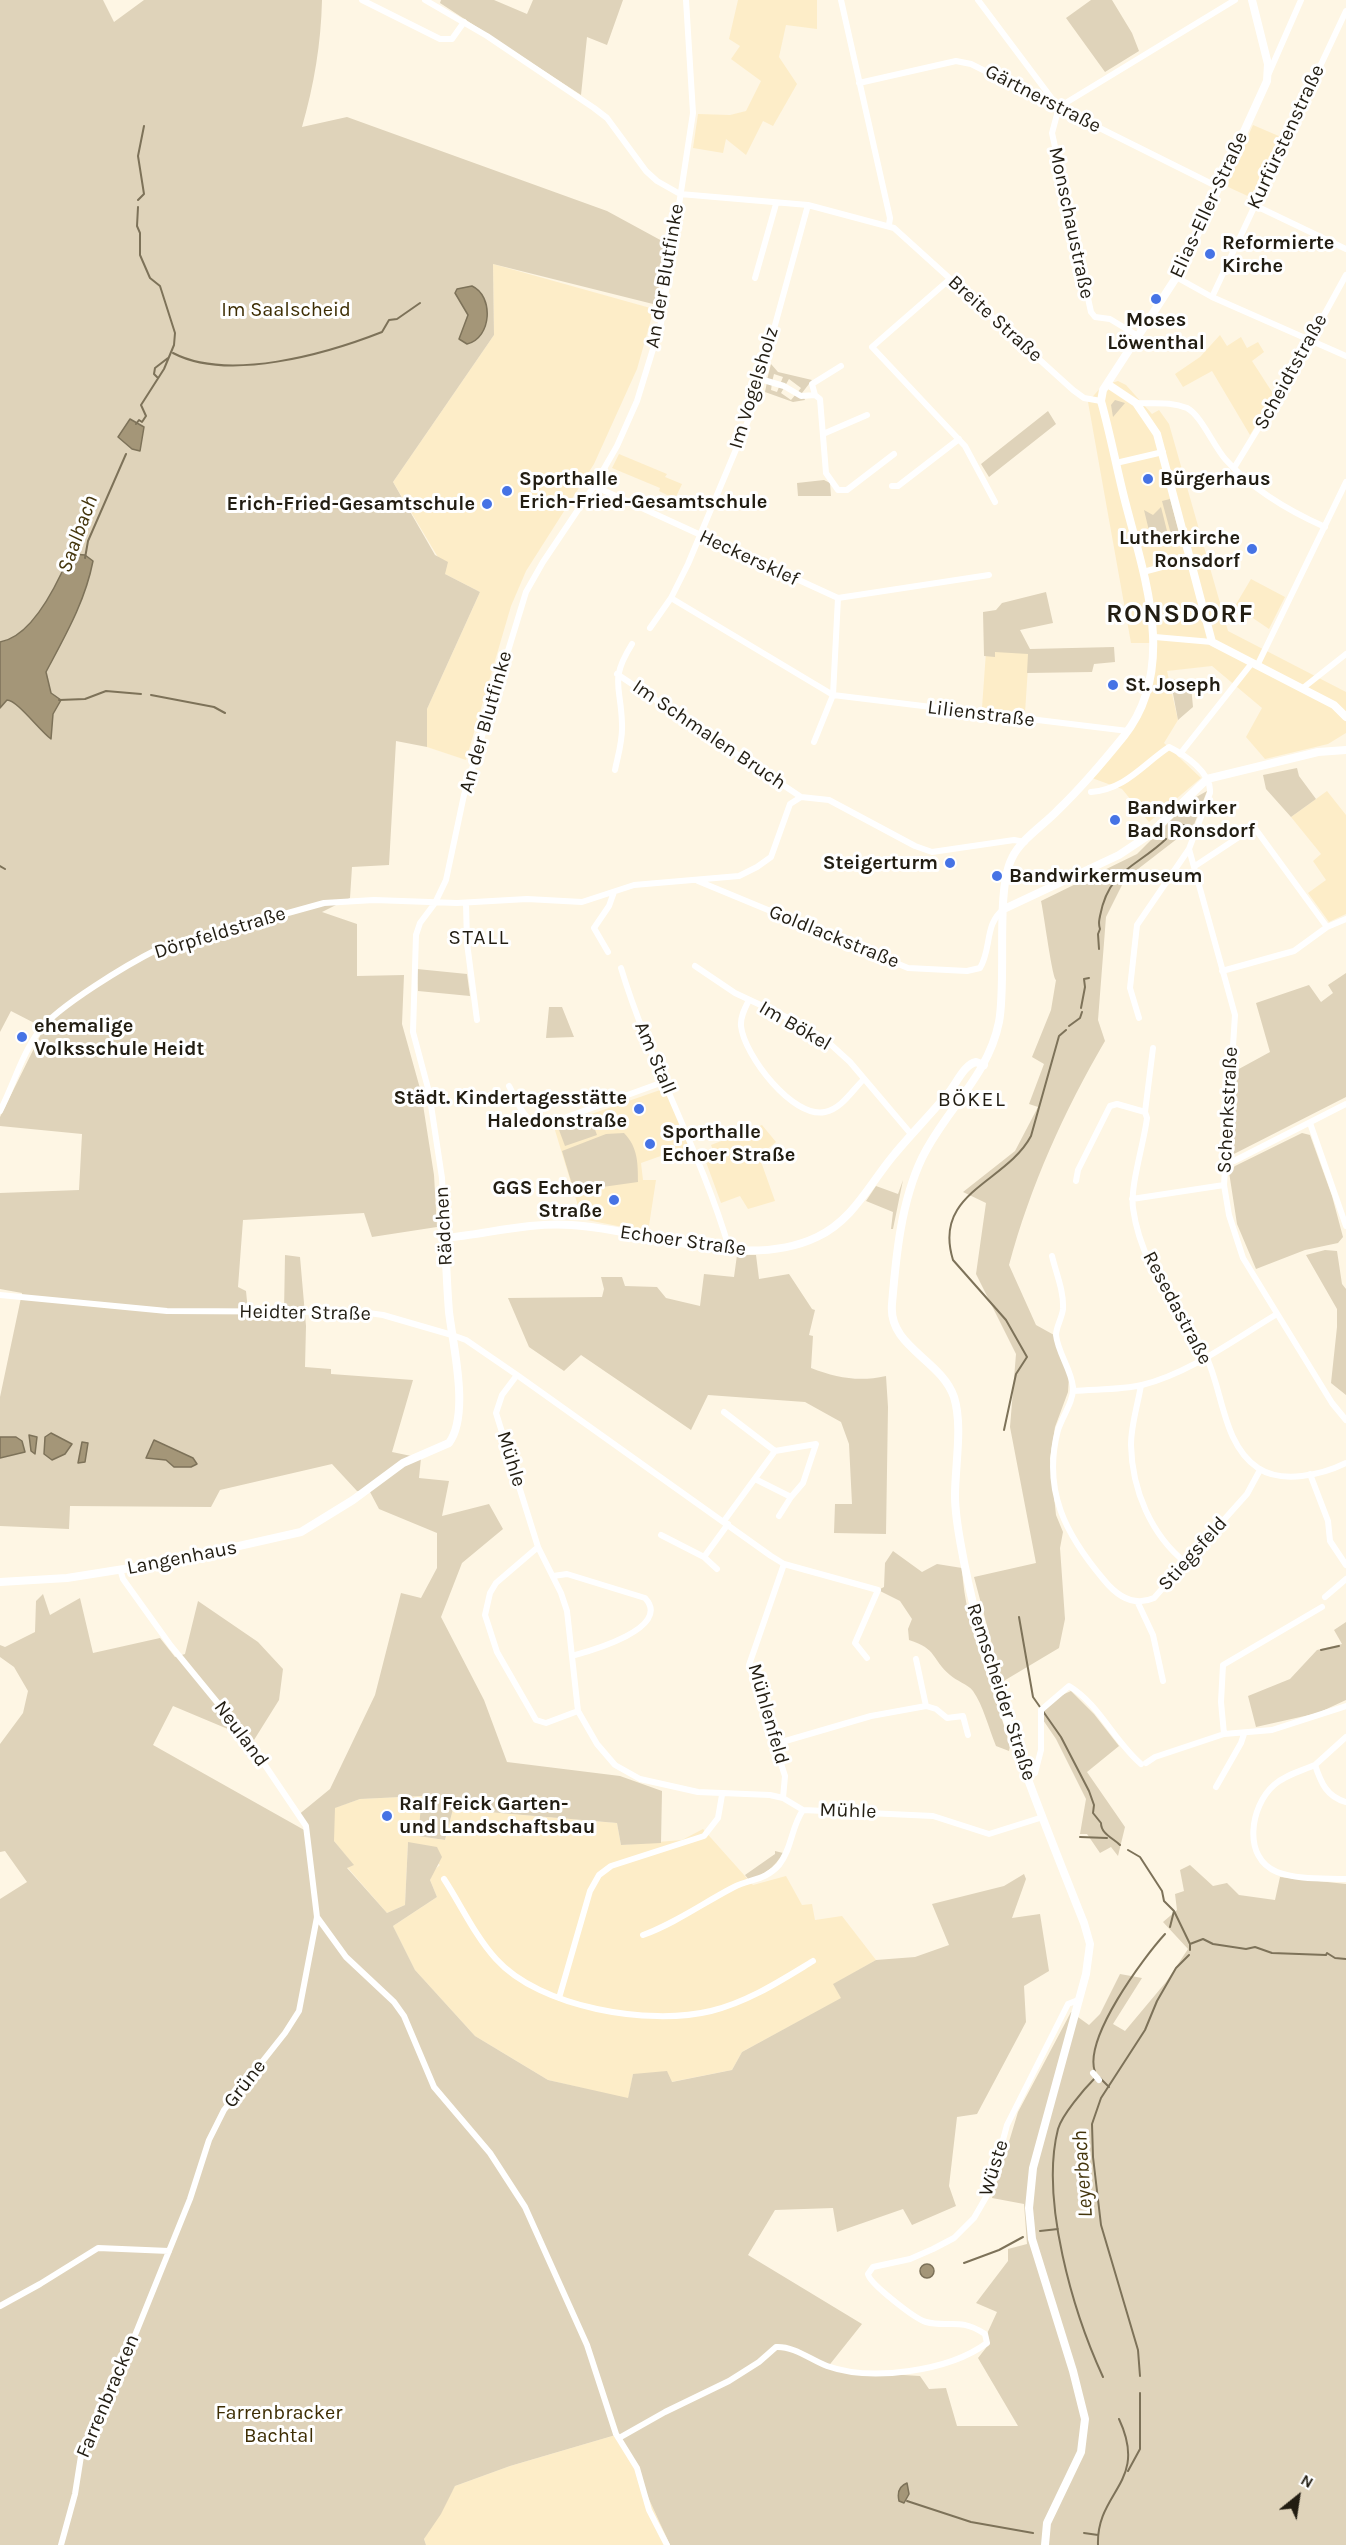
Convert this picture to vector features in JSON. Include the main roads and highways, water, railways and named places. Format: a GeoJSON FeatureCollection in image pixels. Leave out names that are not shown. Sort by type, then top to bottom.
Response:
{"type":"FeatureCollection","features":[{"type":"Feature","properties":{"kind":"main road","name":"Elias-Eller-Straße"},"geometry":{"type":"LineString","coordinates":[[1101,401],[1103,390],[1109,385],[1176,277],[1269,74],[1252,0]]}},
{"type":"Feature","properties":{"kind":"main road"},"geometry":{"type":"LineString","coordinates":[[1109,385],[1136,403],[1157,435],[1192,559],[1212,642],[1334,705],[1346,717]]}},
{"type":"Feature","properties":{"kind":"main road","name":"Remscheider Straße"},"geometry":{"type":"LineString","coordinates":[[1045,2545],[1047,2523],[1081,2452],[1085,2419],[1073,2371],[1032,2239],[1029,2208],[1033,2168],[1086,1974],[1089,1960],[1088,1935],[1027,1777],[990,1670],[975,1618],[955,1503],[957,1418],[954,1399],[937,1369],[900,1336],[892,1314],[902,1222],[917,1170],[931,1142],[984,1065],[995,1038],[1001,1005],[1004,909],[1010,863],[1025,842],[1086,783],[1128,731],[1141,710],[1149,688],[1155,637],[1143,572],[1101,401]]}},
{"type":"Feature","properties":{"kind":"main road"},"geometry":{"type":"LineString","coordinates":[[1004,909],[1119,855],[1149,835],[1207,779],[1318,752],[1346,750]]}},
{"type":"Feature","properties":{"kind":"waterway","name":"Saalbach"},"geometry":{"type":"LineString","coordinates":[[138,200],[144,194],[138,156],[144,126]]}},
{"type":"Feature","properties":{"kind":"waterway","name":"Saalbach"},"geometry":{"type":"LineString","coordinates":[[136,424],[139,420],[142,422],[146,416],[141,405],[164,369],[174,345],[175,333],[160,286],[150,278],[140,255],[138,207]]}},
{"type":"Feature","properties":{"kind":"waterway"},"geometry":{"type":"LineString","coordinates":[[173,353],[195,361],[221,365],[277,362],[333,349],[382,332],[389,320],[397,319],[420,303]]}},
{"type":"Feature","properties":{"kind":"waterway"},"geometry":{"type":"LineString","coordinates":[[157,377],[154,374],[155,368],[168,358]]}},
{"type":"Feature","properties":{"kind":"waterway","name":"Saalbach"},"geometry":{"type":"LineString","coordinates":[[85,558],[88,541],[126,454]]}},
{"type":"Feature","properties":{"kind":"waterway"},"geometry":{"type":"LineString","coordinates":[[59,700],[85,699],[106,691],[141,694]]}},
{"type":"Feature","properties":{"kind":"waterway"},"geometry":{"type":"LineString","coordinates":[[151,695],[214,707],[225,713]]}},
{"type":"Feature","properties":{"kind":"waterway","name":"Leyerbach"},"geometry":{"type":"LineString","coordinates":[[1169,836],[1184,825]]}},
{"type":"Feature","properties":{"kind":"waterway","name":"Leyerbach"},"geometry":{"type":"LineString","coordinates":[[1099,949],[1099,921],[1104,900],[1110,888],[1126,870],[1166,839]]}},
{"type":"Feature","properties":{"kind":"waterway"},"geometry":{"type":"LineString","coordinates":[[0,866],[5,869]]}},
{"type":"Feature","properties":{"kind":"waterway","name":"Leyerbach"},"geometry":{"type":"LineString","coordinates":[[1081,1008],[1085,987],[1084,979],[1089,978]]}},
{"type":"Feature","properties":{"kind":"waterway","name":"Leyerbach"},"geometry":{"type":"LineString","coordinates":[[1069,1026],[1080,1018],[1082,1012]]}},
{"type":"Feature","properties":{"kind":"waterway","name":"Leyerbach"},"geometry":{"type":"LineString","coordinates":[[1004,1430],[1016,1374],[1027,1357],[1006,1320],[953,1260],[949,1237],[953,1219],[962,1203],[1020,1152],[1031,1136],[1059,1036],[1066,1030]]}},
{"type":"Feature","properties":{"kind":"waterway","name":"Leyerbach"},"geometry":{"type":"LineString","coordinates":[[1019,1617],[1033,1697],[1061,1737],[1089,1791],[1094,1805],[1093,1813],[1101,1823],[1103,1830],[1120,1845]]}},
{"type":"Feature","properties":{"kind":"waterway"},"geometry":{"type":"LineString","coordinates":[[1321,1650],[1339,1646]]}},
{"type":"Feature","properties":{"kind":"waterway"},"geometry":{"type":"LineString","coordinates":[[1080,1837],[1107,1838]]}},
{"type":"Feature","properties":{"kind":"waterway","name":"Leyerbach"},"geometry":{"type":"LineString","coordinates":[[1128,1850],[1140,1857],[1162,1891],[1164,1901],[1174,1911],[1170,1927]]}},
{"type":"Feature","properties":{"kind":"waterway"},"geometry":{"type":"LineString","coordinates":[[1174,1911],[1190,1944],[1190,1950]]}},
{"type":"Feature","properties":{"kind":"waterway","name":"Leyerbach"},"geometry":{"type":"LineString","coordinates":[[1095,2072],[1094,2058],[1106,2020],[1143,1961],[1165,1934]]}},
{"type":"Feature","properties":{"kind":"waterway"},"geometry":{"type":"LineString","coordinates":[[1190,1944],[1203,1939],[1213,1944],[1246,1949],[1255,1947],[1272,1953],[1326,1955],[1327,1953],[1335,1958],[1346,1959]]}},
{"type":"Feature","properties":{"kind":"waterway","name":"Leyerbach"},"geometry":{"type":"LineString","coordinates":[[1140,2376],[1138,2350],[1101,2225],[1093,2157],[1092,2124],[1101,2098],[1145,2030],[1157,2001],[1176,1968],[1189,1955]]}},
{"type":"Feature","properties":{"kind":"waterway","name":"Leyerbach"},"geometry":{"type":"LineString","coordinates":[[1095,2078],[1060,2123],[1054,2157],[1053,2189],[1056,2222],[1071,2289],[1103,2377]]}},
{"type":"Feature","properties":{"kind":"waterway"},"geometry":{"type":"LineString","coordinates":[[1100,2078],[1109,2087]]}},
{"type":"Feature","properties":{"kind":"waterway"},"geometry":{"type":"LineString","coordinates":[[1040,2231],[1058,2229]]}},
{"type":"Feature","properties":{"kind":"waterway"},"geometry":{"type":"LineString","coordinates":[[964,2263],[999,2250],[1023,2237]]}},
{"type":"Feature","properties":{"kind":"waterway"},"geometry":{"type":"LineString","coordinates":[[1128,2471],[1140,2449],[1140,2393]]}},
{"type":"Feature","properties":{"kind":"waterway","name":"Leyerbach"},"geometry":{"type":"LineString","coordinates":[[1098,2545],[1105,2512],[1125,2473],[1128,2458],[1127,2441],[1119,2419]]}},
{"type":"Feature","properties":{"kind":"waterway"},"geometry":{"type":"LineString","coordinates":[[907,2501],[971,2522],[1033,2533]]}},
{"type":"Feature","properties":{"kind":"waterway"},"geometry":{"type":"LineString","coordinates":[[1084,2533],[1098,2535]]}},
{"type":"Feature","properties":{"kind":"place","name":"Reformierte Kirche"},"geometry":{"type":"Point","coordinates":[1210,254]}},
{"type":"Feature","properties":{"kind":"place","name":"Moses Löwenthal"},"geometry":{"type":"Point","coordinates":[1156,299]}},
{"type":"Feature","properties":{"kind":"place","name":"Bürgerhaus"},"geometry":{"type":"Point","coordinates":[1148,479]}},
{"type":"Feature","properties":{"kind":"place","name":"Sporthalle Erich-Fried-Gesamtschule"},"geometry":{"type":"Point","coordinates":[507,491]}},
{"type":"Feature","properties":{"kind":"place","name":"Erich-Fried-Gesamtschule"},"geometry":{"type":"Point","coordinates":[487,504]}},
{"type":"Feature","properties":{"kind":"place","name":"Lutherkirche Ronsdorf"},"geometry":{"type":"Point","coordinates":[1252,549]}},
{"type":"Feature","properties":{"kind":"place","name":"St. Joseph"},"geometry":{"type":"Point","coordinates":[1113,685]}},
{"type":"Feature","properties":{"kind":"place","name":"Bandwirker Bad Ronsdorf"},"geometry":{"type":"Point","coordinates":[1115,820]}},
{"type":"Feature","properties":{"kind":"place","name":"Steigerturm"},"geometry":{"type":"Point","coordinates":[950,863]}},
{"type":"Feature","properties":{"kind":"place","name":"Bandwirkermuseum"},"geometry":{"type":"Point","coordinates":[997,876]}},
{"type":"Feature","properties":{"kind":"place","name":"ehemalige Volksschule Heidt"},"geometry":{"type":"Point","coordinates":[22,1037]}},
{"type":"Feature","properties":{"kind":"place","name":"Städt. Kindertagesstätte Haledonstraße"},"geometry":{"type":"Point","coordinates":[639,1109]}},
{"type":"Feature","properties":{"kind":"place","name":"Sporthalle Echoer Straße"},"geometry":{"type":"Point","coordinates":[650,1144]}},
{"type":"Feature","properties":{"kind":"place","name":"GGS Echoer Straße"},"geometry":{"type":"Point","coordinates":[614,1200]}},
{"type":"Feature","properties":{"kind":"place","name":"Ralf Feick Garten- und Landschaftsbau"},"geometry":{"type":"Point","coordinates":[387,1816]}},
{"type":"Feature","properties":{"kind":"district","name":"RONSDORF"},"geometry":{"type":"Point","coordinates":[1180,615]}},
{"type":"Feature","properties":{"kind":"district","name":"STALL"},"geometry":{"type":"Point","coordinates":[479,938]}},
{"type":"Feature","properties":{"kind":"district","name":"BÖKEL"},"geometry":{"type":"Point","coordinates":[972,1100]}},
{"type":"Feature","properties":{"kind":"park label","name":"Im Saalscheid"},"geometry":{"type":"Point","coordinates":[286,310]}},
{"type":"Feature","properties":{"kind":"park label","name":"Farrenbracker Bachtal"},"geometry":{"type":"Point","coordinates":[279,2424]}}]}
